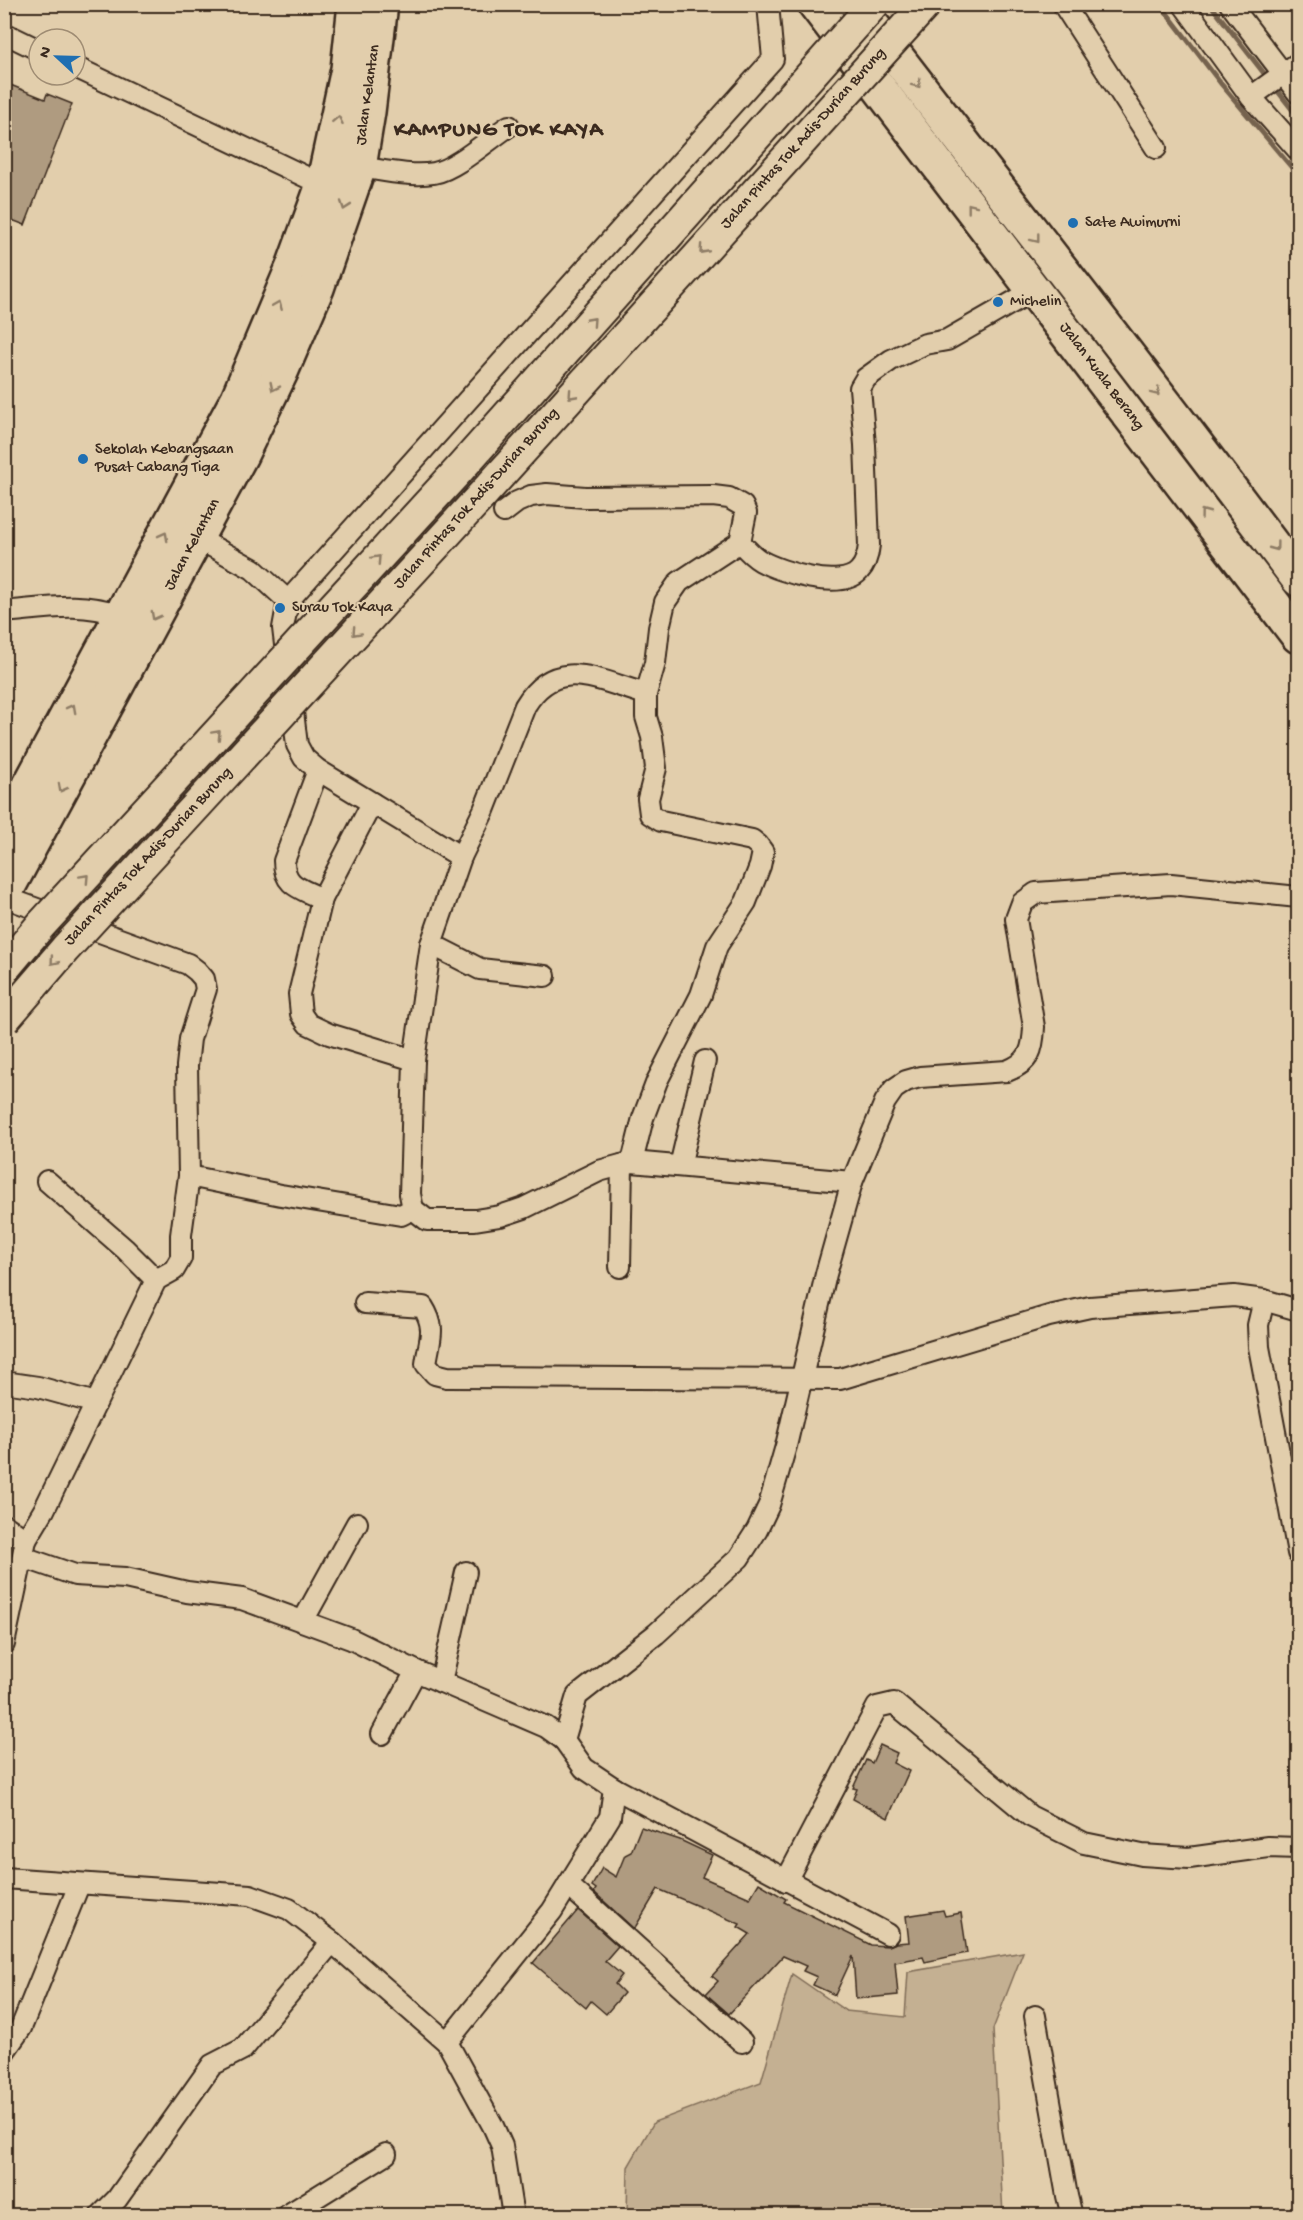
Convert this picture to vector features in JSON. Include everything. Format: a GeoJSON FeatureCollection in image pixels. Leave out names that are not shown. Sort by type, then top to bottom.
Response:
{"type":"FeatureCollection","features":[{"type":"Feature","properties":{"kind":"highway","name":"Jalan Kelantan"},"geometry":{"type":"LineString","coordinates":[[4,834],[238,398],[290,277],[323,185],[348,69],[355,4]]}},
{"type":"Feature","properties":{"kind":"highway","name":"Jalan Kelantan"},"geometry":{"type":"LineString","coordinates":[[4,896],[241,455],[281,372],[317,288],[358,167],[368,112],[381,4]]}},
{"type":"Feature","properties":{"kind":"highway","name":"Jalan Kuala Berang"},"geometry":{"type":"LineString","coordinates":[[815,4],[1299,636]]}},
{"type":"Feature","properties":{"kind":"highway","name":"Jalan Kuala Berang"},"geometry":{"type":"LineString","coordinates":[[856,4],[1195,441],[1299,579]]}},
{"type":"Feature","properties":{"kind":"highway"},"geometry":{"type":"LineString","coordinates":[[1195,441],[1246,528],[1247,543],[1239,560]]}},
{"type":"Feature","properties":{"kind":"main road","name":"Jalan Pintas Tok Adis-Durian Burung"},"geometry":{"type":"LineString","coordinates":[[4,969],[41,925],[458,471],[874,4]]}},
{"type":"Feature","properties":{"kind":"main road","name":"Jalan Pintas Tok Adis-Durian Burung"},"geometry":{"type":"LineString","coordinates":[[4,1020],[73,940],[926,4]]}},
{"type":"Feature","properties":{"kind":"street"},"geometry":{"type":"LineString","coordinates":[[461,857],[318,770],[304,758],[297,745],[283,628],[288,601],[773,59],[768,4]]}},
{"type":"Feature","properties":{"kind":"street"},"geometry":{"type":"LineString","coordinates":[[1064,4],[1156,148]]}},
{"type":"Feature","properties":{"kind":"street"},"geometry":{"type":"LineString","coordinates":[[1183,4],[1299,150]]}},
{"type":"Feature","properties":{"kind":"street"},"geometry":{"type":"LineString","coordinates":[[1230,4],[1287,72],[1299,93]]}},
{"type":"Feature","properties":{"kind":"street"},"geometry":{"type":"LineString","coordinates":[[4,33],[27,44]]}},
{"type":"Feature","properties":{"kind":"street"},"geometry":{"type":"LineString","coordinates":[[1256,94],[1287,72]]}},
{"type":"Feature","properties":{"kind":"street"},"geometry":{"type":"LineString","coordinates":[[87,73],[323,185]]}},
{"type":"Feature","properties":{"kind":"street"},"geometry":{"type":"LineString","coordinates":[[358,167],[420,174],[435,173],[449,168],[509,126]]}},
{"type":"Feature","properties":{"kind":"street"},"geometry":{"type":"LineString","coordinates":[[740,542],[750,554],[761,561],[809,578],[850,578],[859,573],[868,555],[869,545],[860,388],[866,378],[891,360],[925,344],[947,340],[1035,290]]}},
{"type":"Feature","properties":{"kind":"street"},"geometry":{"type":"LineString","coordinates":[[504,512],[517,502],[531,496],[547,494],[585,497],[713,496],[729,498],[743,506],[746,513],[740,542],[679,582],[665,602],[655,663],[646,694],[646,717],[652,737],[656,768],[648,800],[650,813],[661,821],[752,840],[763,852],[746,902],[717,946],[700,995],[657,1081],[627,1163],[620,1267]]}},
{"type":"Feature","properties":{"kind":"street"},"geometry":{"type":"LineString","coordinates":[[197,538],[253,568],[288,601]]}},
{"type":"Feature","properties":{"kind":"street"},"geometry":{"type":"LineString","coordinates":[[4,612],[73,605],[98,608],[122,615]]}},
{"type":"Feature","properties":{"kind":"street"},"geometry":{"type":"LineString","coordinates":[[646,694],[579,675],[562,675],[545,681],[533,692],[525,706],[484,810],[461,857],[432,944],[414,1060],[410,1194],[412,1209],[427,1220],[475,1220],[500,1216],[524,1208],[599,1171],[627,1163],[852,1182]]}},
{"type":"Feature","properties":{"kind":"street"},"geometry":{"type":"LineString","coordinates":[[318,770],[284,861],[284,874],[290,883],[322,899]]}},
{"type":"Feature","properties":{"kind":"street"},"geometry":{"type":"LineString","coordinates":[[372,802],[322,899],[299,994],[301,1014],[308,1024],[329,1034],[414,1060]]}},
{"type":"Feature","properties":{"kind":"street"},"geometry":{"type":"LineString","coordinates":[[564,1740],[577,1696],[656,1634],[739,1558],[758,1530],[769,1505],[803,1379],[826,1274],[852,1182],[885,1102],[894,1089],[906,1081],[920,1077],[1007,1071],[1020,1066],[1029,1056],[1034,1027],[1016,919],[1022,903],[1036,893],[1171,884],[1299,897]]}},
{"type":"Feature","properties":{"kind":"street"},"geometry":{"type":"LineString","coordinates":[[4,896],[188,964],[204,979],[206,989],[190,1039],[187,1066],[189,1176],[181,1235],[181,1258],[174,1270],[156,1280],[24,1548],[6,1633]]}},
{"type":"Feature","properties":{"kind":"street"},"geometry":{"type":"LineString","coordinates":[[432,944],[480,969],[545,976]]}},
{"type":"Feature","properties":{"kind":"street"},"geometry":{"type":"LineString","coordinates":[[680,1166],[705,1061]]}},
{"type":"Feature","properties":{"kind":"street"},"geometry":{"type":"LineString","coordinates":[[189,1176],[281,1195],[400,1215],[412,1209]]}},
{"type":"Feature","properties":{"kind":"street"},"geometry":{"type":"LineString","coordinates":[[47,1181],[125,1249],[156,1280]]}},
{"type":"Feature","properties":{"kind":"street"},"geometry":{"type":"LineString","coordinates":[[365,1303],[423,1307],[431,1318],[433,1331],[426,1364],[435,1374],[447,1377],[840,1379],[1049,1316],[1090,1307],[1234,1296],[1264,1300],[1299,1310]]}},
{"type":"Feature","properties":{"kind":"street"},"geometry":{"type":"LineString","coordinates":[[1264,1300],[1258,1325],[1259,1347],[1299,1553]]}},
{"type":"Feature","properties":{"kind":"street"},"geometry":{"type":"LineString","coordinates":[[4,1382],[38,1387],[96,1403]]}},
{"type":"Feature","properties":{"kind":"street"},"geometry":{"type":"LineString","coordinates":[[303,1621],[357,1523]]}},
{"type":"Feature","properties":{"kind":"street"},"geometry":{"type":"LineString","coordinates":[[4,1525],[24,1548],[75,1575],[125,1578],[187,1592],[242,1599],[351,1639],[416,1671],[546,1727],[564,1740],[584,1768],[614,1788],[888,1934]]}},
{"type":"Feature","properties":{"kind":"street"},"geometry":{"type":"LineString","coordinates":[[441,1682],[466,1572]]}},
{"type":"Feature","properties":{"kind":"street"},"geometry":{"type":"LineString","coordinates":[[382,1734],[416,1671]]}},
{"type":"Feature","properties":{"kind":"street"},"geometry":{"type":"LineString","coordinates":[[786,1881],[877,1707],[894,1703],[1030,1816],[1084,1843],[1142,1855],[1190,1858],[1268,1847],[1299,1848]]}},
{"type":"Feature","properties":{"kind":"street"},"geometry":{"type":"LineString","coordinates":[[447,2042],[552,1911],[610,1817],[614,1788]]}},
{"type":"Feature","properties":{"kind":"street"},"geometry":{"type":"LineString","coordinates":[[4,1878],[79,1885],[250,1895],[289,1909],[332,1942],[447,2042],[502,2146],[513,2216]]}},
{"type":"Feature","properties":{"kind":"street"},"geometry":{"type":"LineString","coordinates":[[4,2052],[21,2028],[79,1885]]}},
{"type":"Feature","properties":{"kind":"street"},"geometry":{"type":"LineString","coordinates":[[568,1885],[742,2042]]}},
{"type":"Feature","properties":{"kind":"street"},"geometry":{"type":"LineString","coordinates":[[100,2216],[117,2199],[212,2065],[243,2049],[332,1942]]}},
{"type":"Feature","properties":{"kind":"street"},"geometry":{"type":"LineString","coordinates":[[1035,2016],[1072,2216]]}},
{"type":"Feature","properties":{"kind":"street"},"geometry":{"type":"LineString","coordinates":[[285,2216],[386,2154]]}},
{"type":"Feature","properties":{"kind":"shaded area"},"geometry":{"type":"Polygon","coordinates":[[[1023,1952],[993,2029],[1003,2215],[627,2215],[628,2167],[654,2122],[761,2082],[792,1974],[846,2011],[905,2017],[908,1972],[1023,1952]]]}},
{"type":"Feature","properties":{"kind":"building"},"geometry":{"type":"Polygon","coordinates":[[[8,84],[45,99],[47,94],[72,104],[25,225],[4,217],[4,91],[8,84]]]}},
{"type":"Feature","properties":{"kind":"building"},"geometry":{"type":"Polygon","coordinates":[[[880,1745],[897,1753],[893,1763],[909,1771],[888,1818],[853,1799],[857,1789],[853,1788],[866,1760],[872,1763],[880,1745]]]}},
{"type":"Feature","properties":{"kind":"building"},"geometry":{"type":"Polygon","coordinates":[[[641,1827],[680,1840],[712,1855],[702,1877],[750,1898],[759,1883],[786,1899],[784,1902],[871,1945],[889,1946],[909,1942],[906,1916],[943,1910],[945,1916],[961,1913],[967,1953],[925,1962],[923,1957],[895,1962],[898,1995],[856,1999],[853,1956],[835,1995],[813,1985],[817,1977],[803,1971],[806,1966],[783,1956],[729,2014],[706,1994],[718,1981],[712,1976],[750,1934],[738,1927],[740,1924],[658,1889],[633,1928],[594,1892],[596,1889],[592,1886],[602,1868],[616,1877],[625,1855],[631,1852],[641,1827]]]}},
{"type":"Feature","properties":{"kind":"building"},"geometry":{"type":"Polygon","coordinates":[[[578,1910],[618,1946],[605,1961],[622,1975],[615,1984],[624,1993],[606,2014],[591,2001],[586,2008],[533,1963],[578,1910]]]}},
{"type":"Feature","properties":{"kind":"waterway"},"geometry":{"type":"LineString","coordinates":[[1160,4],[1222,85],[1298,175]]}},
{"type":"Feature","properties":{"kind":"waterway"},"geometry":{"type":"LineString","coordinates":[[1210,4],[1298,117]]}},
{"type":"Feature","properties":{"kind":"place","name":"Sate Awimurni"},"geometry":{"type":"Point","coordinates":[1073,223]}},
{"type":"Feature","properties":{"kind":"place","name":"Michelin"},"geometry":{"type":"Point","coordinates":[998,302]}},
{"type":"Feature","properties":{"kind":"place","name":"Sekolah Kebangsaan Pusat Cabang Tiga"},"geometry":{"type":"Point","coordinates":[83,459]}},
{"type":"Feature","properties":{"kind":"place","name":"Surau Tok Kaya"},"geometry":{"type":"Point","coordinates":[280,608]}},
{"type":"Feature","properties":{"kind":"district","name":"KAMPUNG TOK KAYA"},"geometry":{"type":"Point","coordinates":[499,131]}}]}
